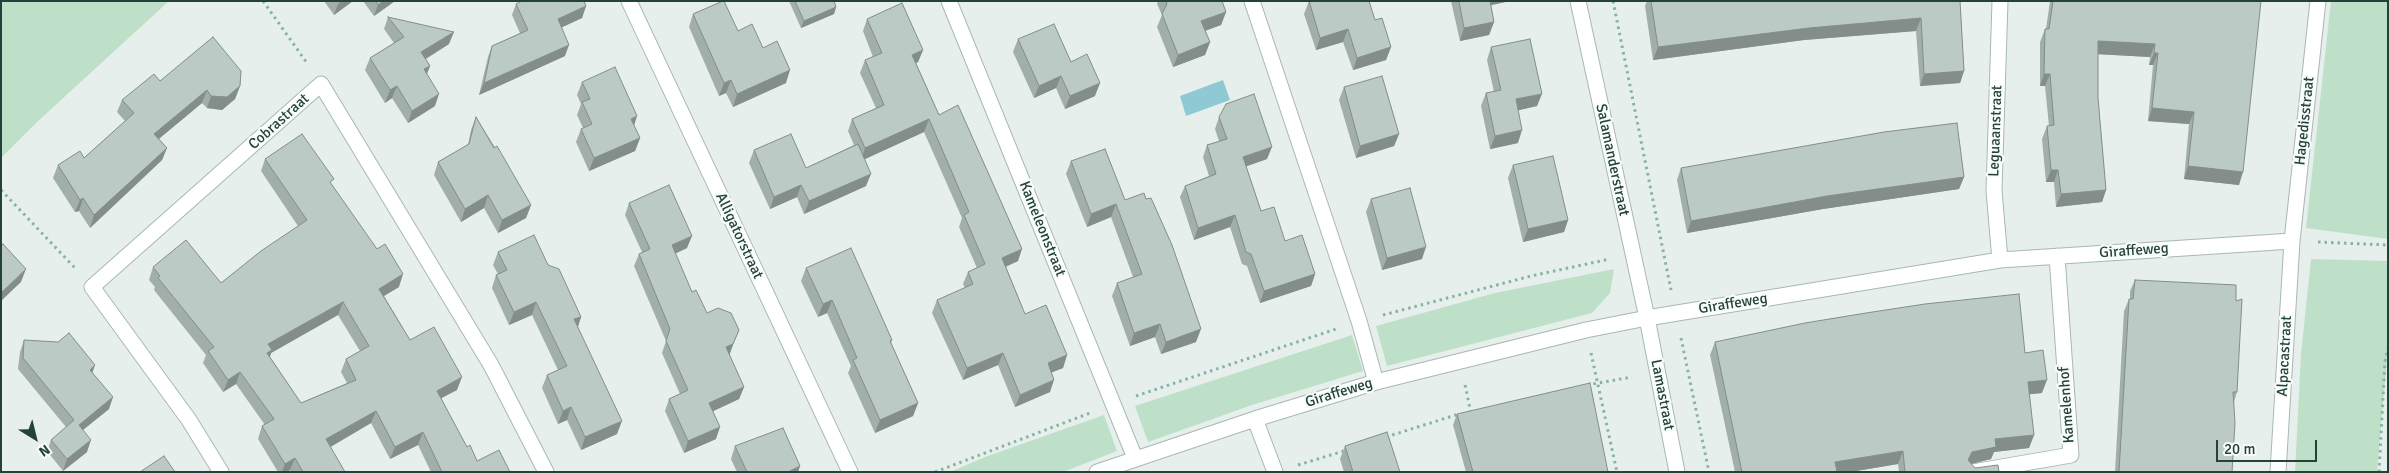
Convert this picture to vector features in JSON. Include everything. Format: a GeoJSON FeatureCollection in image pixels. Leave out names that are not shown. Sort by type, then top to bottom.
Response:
{"type":"FeatureCollection","features":[{"type":"Feature","properties":{"kind":"street","name":"Alligatorstraat"},"geometry":{"type":"LineString","coordinates":[[629,1],[850,472]]}},
{"type":"Feature","properties":{"kind":"street","name":"Kameleonstraat"},"geometry":{"type":"LineString","coordinates":[[948,1],[1114,404],[1134,458]]}},
{"type":"Feature","properties":{"kind":"street"},"geometry":{"type":"LineString","coordinates":[[1252,1],[1359,321],[1376,382]]}},
{"type":"Feature","properties":{"kind":"street","name":"Salamanderstraat"},"geometry":{"type":"LineString","coordinates":[[1578,1],[1647,318]]}},
{"type":"Feature","properties":{"kind":"street","name":"Leguaanstraat"},"geometry":{"type":"LineString","coordinates":[[2000,1],[1994,191],[2000,260]]}},
{"type":"Feature","properties":{"kind":"street","name":"Hagedisstraat"},"geometry":{"type":"LineString","coordinates":[[2292,241],[2318,1]]}},
{"type":"Feature","properties":{"kind":"street","name":"Cobrastraat"},"geometry":{"type":"LineString","coordinates":[[92,287],[321,84],[491,364],[546,472]]}},
{"type":"Feature","properties":{"kind":"street","name":"Giraffeweg"},"geometry":{"type":"LineString","coordinates":[[1097,472],[1134,458],[1376,382],[1586,330],[1647,318],[2000,260],[2292,241]]}},
{"type":"Feature","properties":{"kind":"street","name":"Alpacastraat"},"geometry":{"type":"LineString","coordinates":[[2278,472],[2292,241]]}},
{"type":"Feature","properties":{"kind":"street","name":"Kamelenhof"},"geometry":{"type":"LineString","coordinates":[[1974,472],[2071,455],[2057,256]]}},
{"type":"Feature","properties":{"kind":"street"},"geometry":{"type":"LineString","coordinates":[[92,287],[189,420],[221,472]]}},
{"type":"Feature","properties":{"kind":"street","name":"Lamastraat"},"geometry":{"type":"LineString","coordinates":[[1647,318],[1677,472]]}},
{"type":"Feature","properties":{"kind":"street"},"geometry":{"type":"LineString","coordinates":[[1255,419],[1275,472]]}},
{"type":"Feature","properties":{"kind":"path"},"geometry":{"type":"LineString","coordinates":[[262,1],[321,84]]}},
{"type":"Feature","properties":{"kind":"path"},"geometry":{"type":"LineString","coordinates":[[1613,1],[1709,472]]}},
{"type":"Feature","properties":{"kind":"path"},"geometry":{"type":"LineString","coordinates":[[1,190],[92,287]]}},
{"type":"Feature","properties":{"kind":"path"},"geometry":{"type":"LineString","coordinates":[[2292,241],[2388,245]]}},
{"type":"Feature","properties":{"kind":"path"},"geometry":{"type":"LineString","coordinates":[[935,472],[1114,404],[1359,321],[1531,276],[1633,254]]}},
{"type":"Feature","properties":{"kind":"path"},"geometry":{"type":"LineString","coordinates":[[1586,330],[1617,472]]}},
{"type":"Feature","properties":{"kind":"path"},"geometry":{"type":"LineString","coordinates":[[2379,472],[2385,361],[2388,348]]}},
{"type":"Feature","properties":{"kind":"path"},"geometry":{"type":"LineString","coordinates":[[1461,362],[1473,419]]}},
{"type":"Feature","properties":{"kind":"path"},"geometry":{"type":"LineString","coordinates":[[1578,387],[1597,382],[1658,374]]}},
{"type":"Feature","properties":{"kind":"path"},"geometry":{"type":"LineString","coordinates":[[1378,440],[1480,408]]}},
{"type":"Feature","properties":{"kind":"path"},"geometry":{"type":"LineString","coordinates":[[1295,466],[1350,448]]}},
{"type":"Feature","properties":{"kind":"green space"},"geometry":{"type":"Polygon","coordinates":[[[1,1],[169,1],[37,122],[1,158],[1,1]]]}},
{"type":"Feature","properties":{"kind":"green space"},"geometry":{"type":"Polygon","coordinates":[[[2331,1],[2388,1],[2388,239],[2306,228],[2331,1]]]}},
{"type":"Feature","properties":{"kind":"green space"},"geometry":{"type":"Polygon","coordinates":[[[2311,259],[2388,261],[2388,347],[2377,472],[2295,472],[2301,354],[2311,259]]]}},
{"type":"Feature","properties":{"kind":"green space"},"geometry":{"type":"Polygon","coordinates":[[[1614,269],[1610,293],[1592,313],[1387,366],[1376,326],[1495,293],[1614,269]]]}},
{"type":"Feature","properties":{"kind":"green space"},"geometry":{"type":"Polygon","coordinates":[[[1352,335],[1363,371],[1252,405],[1148,442],[1135,406],[1352,335]]]}},
{"type":"Feature","properties":{"kind":"green space"},"geometry":{"type":"Polygon","coordinates":[[[1104,415],[1117,451],[1063,472],[950,472],[985,457],[1104,415]]]}},
{"type":"Feature","properties":{"kind":"water"},"geometry":{"type":"Polygon","coordinates":[[[1223,80],[1230,100],[1186,116],[1180,96],[1223,80]]]}},
{"type":"Feature","properties":{"kind":"building"},"geometry":{"type":"Polygon","coordinates":[[[522,1],[584,1],[586,6],[558,19],[569,45],[484,83],[492,46],[528,30],[516,4],[522,1]]]}},
{"type":"Feature","properties":{"kind":"building"},"geometry":{"type":"Polygon","coordinates":[[[723,1],[738,31],[752,24],[763,48],[777,41],[790,70],[737,94],[731,80],[724,83],[693,14],[723,1]]]}},
{"type":"Feature","properties":{"kind":"building"},"geometry":{"type":"Polygon","coordinates":[[[795,1],[834,1],[836,7],[804,21],[795,1]]]}},
{"type":"Feature","properties":{"kind":"building"},"geometry":{"type":"Polygon","coordinates":[[[1166,1],[1222,1],[1226,12],[1201,21],[1210,42],[1178,55],[1162,14],[1167,4],[1166,1]]]}},
{"type":"Feature","properties":{"kind":"building"},"geometry":{"type":"Polygon","coordinates":[[[1309,1],[1369,1],[1375,20],[1382,18],[1391,47],[1357,58],[1348,29],[1320,38],[1309,1]]]}},
{"type":"Feature","properties":{"kind":"building"},"geometry":{"type":"Polygon","coordinates":[[[1459,1],[1490,1],[1494,22],[1464,28],[1459,1]]]}},
{"type":"Feature","properties":{"kind":"building"},"geometry":{"type":"Polygon","coordinates":[[[1651,1],[1960,1],[1964,71],[1924,74],[1921,18],[1809,28],[1658,47],[1651,1]]]}},
{"type":"Feature","properties":{"kind":"building"},"geometry":{"type":"Polygon","coordinates":[[[2053,1],[2261,1],[2243,172],[2188,166],[2194,112],[2152,108],[2158,53],[2154,53],[2155,44],[2098,41],[2098,98],[2106,190],[2061,194],[2058,170],[2051,170],[2047,126],[2054,125],[2050,74],[2044,74],[2045,29],[2049,29],[2053,1]]]}},
{"type":"Feature","properties":{"kind":"building"},"geometry":{"type":"Polygon","coordinates":[[[902,3],[923,50],[912,55],[939,115],[958,105],[1022,249],[1002,258],[1025,314],[1046,305],[1067,355],[1048,363],[1054,380],[1020,395],[1003,353],[967,368],[937,300],[973,284],[968,272],[985,264],[964,215],[969,212],[929,119],[865,148],[852,119],[884,105],[865,60],[882,53],[867,19],[902,3]]]}},
{"type":"Feature","properties":{"kind":"building"},"geometry":{"type":"Polygon","coordinates":[[[388,17],[454,32],[421,52],[430,66],[424,69],[439,94],[412,111],[397,86],[390,90],[370,58],[404,37],[388,17]]]}},
{"type":"Feature","properties":{"kind":"building"},"geometry":{"type":"Polygon","coordinates":[[[1054,24],[1071,62],[1087,54],[1100,83],[1070,96],[1061,76],[1039,86],[1018,39],[1054,24]]]}},
{"type":"Feature","properties":{"kind":"building"},"geometry":{"type":"Polygon","coordinates":[[[213,37],[241,71],[240,86],[227,97],[211,96],[207,90],[154,134],[167,148],[94,215],[83,198],[80,200],[58,165],[80,151],[84,158],[134,113],[122,100],[154,74],[160,81],[213,37]]]}},
{"type":"Feature","properties":{"kind":"building"},"geometry":{"type":"Polygon","coordinates":[[[1530,39],[1542,94],[1516,99],[1522,130],[1495,136],[1486,93],[1501,90],[1491,47],[1530,39]]]}},
{"type":"Feature","properties":{"kind":"building"},"geometry":{"type":"Polygon","coordinates":[[[615,67],[637,116],[631,119],[640,138],[594,158],[581,129],[592,124],[582,102],[590,99],[582,82],[615,67]]]}},
{"type":"Feature","properties":{"kind":"building"},"geometry":{"type":"Polygon","coordinates":[[[1382,76],[1399,134],[1360,146],[1344,87],[1382,76]]]}},
{"type":"Feature","properties":{"kind":"building"},"geometry":{"type":"Polygon","coordinates":[[[1254,94],[1272,147],[1243,157],[1261,211],[1274,207],[1285,241],[1302,235],[1315,274],[1264,291],[1251,254],[1246,252],[1235,215],[1198,228],[1185,186],[1216,174],[1207,145],[1227,139],[1219,117],[1226,104],[1254,94]]]}},
{"type":"Feature","properties":{"kind":"building"},"geometry":{"type":"Polygon","coordinates":[[[476,117],[494,148],[497,146],[531,205],[502,220],[488,195],[465,209],[438,162],[469,144],[476,117]]]}},
{"type":"Feature","properties":{"kind":"building"},"geometry":{"type":"Polygon","coordinates":[[[1957,123],[1964,177],[1827,196],[1691,221],[1681,168],[1884,132],[1957,123]]]}},
{"type":"Feature","properties":{"kind":"building"},"geometry":{"type":"Polygon","coordinates":[[[302,134],[334,179],[330,182],[377,249],[385,244],[403,274],[379,289],[410,340],[434,327],[462,377],[437,391],[467,447],[470,445],[477,461],[499,450],[510,472],[442,472],[423,432],[395,447],[376,411],[326,439],[345,472],[303,472],[295,458],[285,464],[262,426],[274,419],[240,372],[228,380],[208,351],[214,347],[158,278],[160,276],[153,267],[186,240],[221,283],[261,251],[307,220],[265,159],[302,134]],[[343,302],[268,344],[272,350],[267,353],[301,403],[356,380],[346,359],[369,346],[343,302]]]}},
{"type":"Feature","properties":{"kind":"building"},"geometry":{"type":"Polygon","coordinates":[[[791,134],[806,168],[858,144],[871,174],[809,201],[801,185],[774,197],[754,150],[791,134]]]}},
{"type":"Feature","properties":{"kind":"building"},"geometry":{"type":"Polygon","coordinates":[[[1105,149],[1125,200],[1144,193],[1146,199],[1151,198],[1172,245],[1201,329],[1166,342],[1160,324],[1134,333],[1117,283],[1142,274],[1116,204],[1091,214],[1071,161],[1105,149]]]}},
{"type":"Feature","properties":{"kind":"building"},"geometry":{"type":"Polygon","coordinates":[[[1553,156],[1568,220],[1528,229],[1513,165],[1553,156]]]}},
{"type":"Feature","properties":{"kind":"building"},"geometry":{"type":"Polygon","coordinates":[[[669,185],[692,236],[672,245],[692,292],[696,290],[707,313],[718,308],[731,313],[739,330],[733,344],[726,347],[744,387],[709,403],[720,427],[688,441],[669,399],[688,390],[666,341],[670,329],[639,254],[650,249],[629,203],[669,185]]]}},
{"type":"Feature","properties":{"kind":"building"},"geometry":{"type":"Polygon","coordinates":[[[1410,188],[1426,247],[1387,258],[1371,199],[1410,188]]]}},
{"type":"Feature","properties":{"kind":"building"},"geometry":{"type":"Polygon","coordinates":[[[534,235],[548,265],[559,269],[581,317],[574,319],[622,421],[585,437],[571,407],[563,411],[547,375],[567,366],[536,302],[514,312],[496,275],[507,270],[498,252],[534,235]]]}},
{"type":"Feature","properties":{"kind":"building"},"geometry":{"type":"Polygon","coordinates":[[[3,244],[26,269],[1,293],[1,246],[3,244]]]}},
{"type":"Feature","properties":{"kind":"building"},"geometry":{"type":"Polygon","coordinates":[[[851,248],[918,403],[880,420],[853,360],[857,358],[832,300],[823,304],[806,268],[851,248]]]}},
{"type":"Feature","properties":{"kind":"building"},"geometry":{"type":"Polygon","coordinates":[[[2135,280],[2236,285],[2236,301],[2242,299],[2237,392],[2233,392],[2235,423],[2232,472],[2119,472],[2129,299],[2133,299],[2135,280]]]}},
{"type":"Feature","properties":{"kind":"building"},"geometry":{"type":"Polygon","coordinates":[[[2019,294],[2025,353],[2043,350],[2047,380],[2028,382],[2034,435],[1995,439],[1996,447],[1972,452],[1968,460],[1975,468],[1998,465],[1999,472],[1905,472],[1903,451],[1835,462],[1837,472],[1742,472],[1715,342],[1805,323],[1866,313],[1925,304],[2019,294]]]}},
{"type":"Feature","properties":{"kind":"building"},"geometry":{"type":"Polygon","coordinates":[[[69,333],[95,365],[90,370],[113,397],[79,425],[91,440],[67,459],[51,440],[74,420],[23,358],[24,340],[58,342],[69,333]]]}},
{"type":"Feature","properties":{"kind":"building"},"geometry":{"type":"Polygon","coordinates":[[[1590,383],[1608,472],[1473,472],[1457,414],[1590,383]]]}},
{"type":"Feature","properties":{"kind":"building"},"geometry":{"type":"Polygon","coordinates":[[[783,428],[800,466],[788,472],[747,472],[735,446],[783,428]]]}},
{"type":"Feature","properties":{"kind":"building"},"geometry":{"type":"Polygon","coordinates":[[[1387,432],[1400,472],[1353,472],[1345,446],[1387,432]]]}},
{"type":"Feature","properties":{"kind":"building"},"geometry":{"type":"Polygon","coordinates":[[[164,456],[175,472],[140,472],[164,456]]]}}]}
